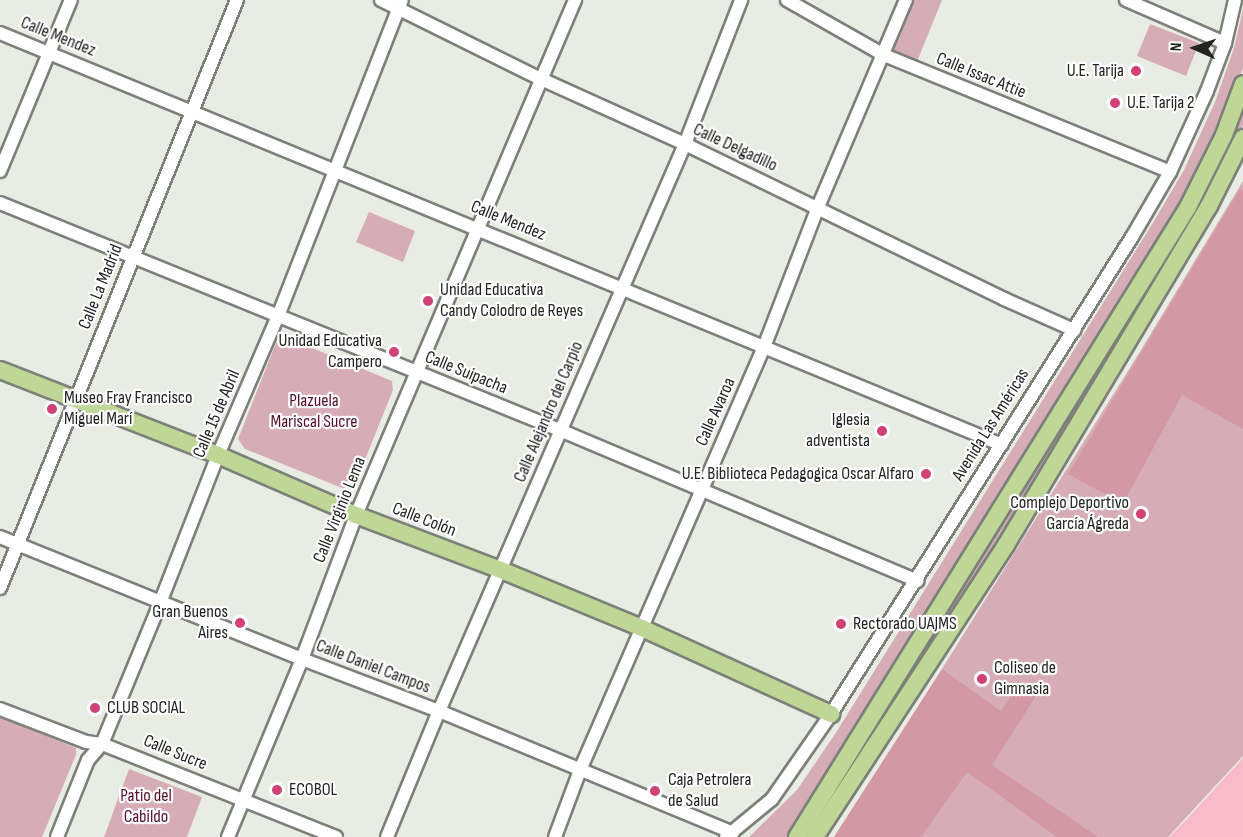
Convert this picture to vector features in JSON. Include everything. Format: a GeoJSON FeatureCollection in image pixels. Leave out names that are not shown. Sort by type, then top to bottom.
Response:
{"type":"FeatureCollection","features":[{"type":"Feature","properties":{"kind":"main road"},"geometry":{"type":"LineString","coordinates":[[797,837],[1188,207],[1224,135],[1243,84]]}},
{"type":"Feature","properties":{"kind":"main road"},"geometry":{"type":"LineString","coordinates":[[815,837],[1006,545],[1209,206],[1243,138]]}},
{"type":"Feature","properties":{"kind":"main road","name":"Calle Colón"},"geometry":{"type":"LineString","coordinates":[[0,370],[218,455],[356,515],[501,570],[642,628],[831,714]]}},
{"type":"Feature","properties":{"kind":"street"},"geometry":{"type":"LineString","coordinates":[[0,171],[71,0]]}},
{"type":"Feature","properties":{"kind":"street","name":"Calle La Madrid"},"geometry":{"type":"LineString","coordinates":[[0,588],[237,0]]}},
{"type":"Feature","properties":{"kind":"street","name":"Calle Delgadillo"},"geometry":{"type":"LineString","coordinates":[[381,0],[400,5],[541,79],[685,144],[1004,299],[1074,330]]}},
{"type":"Feature","properties":{"kind":"street","name":"Calle Virginio Lema"},"geometry":{"type":"LineString","coordinates":[[228,837],[302,659],[356,515],[575,0]]}},
{"type":"Feature","properties":{"kind":"street","name":"Calle Alejandro del Carpio"},"geometry":{"type":"LineString","coordinates":[[387,837],[439,711],[685,144],[741,0]]}},
{"type":"Feature","properties":{"kind":"street","name":"Calle Issac Attie"},"geometry":{"type":"LineString","coordinates":[[787,0],[884,55],[1170,172]]}},
{"type":"Feature","properties":{"kind":"street","name":"Calle Avaroa"},"geometry":{"type":"LineString","coordinates":[[555,837],[580,770],[764,347],[818,207],[906,0]]}},
{"type":"Feature","properties":{"kind":"street"},"geometry":{"type":"LineString","coordinates":[[1126,0],[1225,43]]}},
{"type":"Feature","properties":{"kind":"street","name":"Avenida Las Américas"},"geometry":{"type":"LineString","coordinates":[[729,835],[772,800],[831,714],[1074,330],[1170,172],[1207,92],[1225,43],[1235,0]]}},
{"type":"Feature","properties":{"kind":"street","name":"Calle 15 de Abril"},"geometry":{"type":"LineString","coordinates":[[57,837],[88,760],[102,744],[218,455],[278,316],[400,5]]}},
{"type":"Feature","properties":{"kind":"street","name":"Calle Mendez"},"geometry":{"type":"LineString","coordinates":[[0,33],[623,287],[1002,445]]}},
{"type":"Feature","properties":{"kind":"street","name":"Calle Suipacha"},"geometry":{"type":"LineString","coordinates":[[0,202],[417,374],[560,430],[917,581]]}},
{"type":"Feature","properties":{"kind":"street","name":"Calle Daniel Campos"},"geometry":{"type":"LineString","coordinates":[[0,537],[160,603],[439,711],[729,835]]}},
{"type":"Feature","properties":{"kind":"street","name":"Calle Sucre"},"geometry":{"type":"LineString","coordinates":[[0,709],[86,742],[102,744],[336,837]]}},
{"type":"Feature","properties":{"kind":"green space"},"geometry":{"type":"Polygon","coordinates":[[[908,0],[942,0],[914,69],[887,54],[908,0]]]}},
{"type":"Feature","properties":{"kind":"green space"},"geometry":{"type":"Polygon","coordinates":[[[1243,9],[1243,68],[1232,100],[1190,192],[791,837],[749,837],[797,790],[837,731],[1154,221],[1184,170],[1215,102],[1234,48],[1243,9]]]}},
{"type":"Feature","properties":{"kind":"green space"},"geometry":{"type":"Polygon","coordinates":[[[1150,24],[1199,43],[1186,76],[1137,56],[1150,24]]]}},
{"type":"Feature","properties":{"kind":"green space"},"geometry":{"type":"Polygon","coordinates":[[[1243,104],[1243,125],[1230,154],[1123,340],[809,837],[803,837],[1243,104]]]}},
{"type":"Feature","properties":{"kind":"green space","name":"Complejo Deportivo García Ágreda"},"geometry":{"type":"Polygon","coordinates":[[[1243,181],[1243,756],[1168,837],[834,837],[907,725],[1136,358],[1243,181]]]}},
{"type":"Feature","properties":{"kind":"green space"},"geometry":{"type":"Polygon","coordinates":[[[369,212],[415,231],[403,262],[356,242],[369,212]]]}},
{"type":"Feature","properties":{"kind":"green space","name":"Plazuela Mariscal Sucre"},"geometry":{"type":"Polygon","coordinates":[[[288,338],[392,381],[393,390],[354,487],[347,490],[245,449],[238,439],[276,343],[288,338]]]}},
{"type":"Feature","properties":{"kind":"green space"},"geometry":{"type":"Polygon","coordinates":[[[0,715],[76,748],[76,755],[42,837],[0,837],[0,715]]]}},
{"type":"Feature","properties":{"kind":"green space","name":"Patio del Cabildo"},"geometry":{"type":"Polygon","coordinates":[[[129,769],[202,797],[187,837],[104,837],[129,769]]]}},
{"type":"Feature","properties":{"kind":"shaded area"},"geometry":{"type":"Polygon","coordinates":[[[1240,189],[1243,191],[1243,429],[1182,395],[1123,504],[1068,474],[1240,189]]]}},
{"type":"Feature","properties":{"kind":"shaded area"},"geometry":{"type":"Polygon","coordinates":[[[942,669],[1001,711],[1018,686],[1038,693],[992,765],[1098,837],[1057,837],[967,772],[921,837],[834,837],[942,669]]]}},
{"type":"Feature","properties":{"kind":"shaded area"},"geometry":{"type":"Polygon","coordinates":[[[1243,758],[1243,837],[1169,837],[1187,819],[1243,758]]]}},
{"type":"Feature","properties":{"kind":"place","name":"U.E. Tarija"},"geometry":{"type":"Point","coordinates":[1136,71]}},
{"type":"Feature","properties":{"kind":"place","name":"U.E. Tarija 2"},"geometry":{"type":"Point","coordinates":[1115,103]}},
{"type":"Feature","properties":{"kind":"place","name":"Unidad Educativa Candy Colodro de Reyes"},"geometry":{"type":"Point","coordinates":[428,301]}},
{"type":"Feature","properties":{"kind":"place","name":"Unidad Educativa Campero"},"geometry":{"type":"Point","coordinates":[394,352]}},
{"type":"Feature","properties":{"kind":"place","name":"Museo Fray Francisco Miguel Marí"},"geometry":{"type":"Point","coordinates":[52,409]}},
{"type":"Feature","properties":{"kind":"place","name":"Iglesia adventista"},"geometry":{"type":"Point","coordinates":[882,431]}},
{"type":"Feature","properties":{"kind":"place","name":"U.E. Biblioteca Pedagogica Oscar Alfaro"},"geometry":{"type":"Point","coordinates":[926,474]}},
{"type":"Feature","properties":{"kind":"place","name":"Complejo Deportivo García Ágreda"},"geometry":{"type":"Point","coordinates":[1141,514]}},
{"type":"Feature","properties":{"kind":"place","name":"Gran Buenos Aires"},"geometry":{"type":"Point","coordinates":[240,623]}},
{"type":"Feature","properties":{"kind":"place","name":"Rectorado UAJMS"},"geometry":{"type":"Point","coordinates":[841,624]}},
{"type":"Feature","properties":{"kind":"place","name":"Coliseo de Gimnasia"},"geometry":{"type":"Point","coordinates":[982,679]}},
{"type":"Feature","properties":{"kind":"place","name":"CLUB SOCIAL"},"geometry":{"type":"Point","coordinates":[95,708]}},
{"type":"Feature","properties":{"kind":"place","name":"ECOBOL"},"geometry":{"type":"Point","coordinates":[277,790]}},
{"type":"Feature","properties":{"kind":"place","name":"Caja Petrolera de Salud"},"geometry":{"type":"Point","coordinates":[655,791]}}]}
